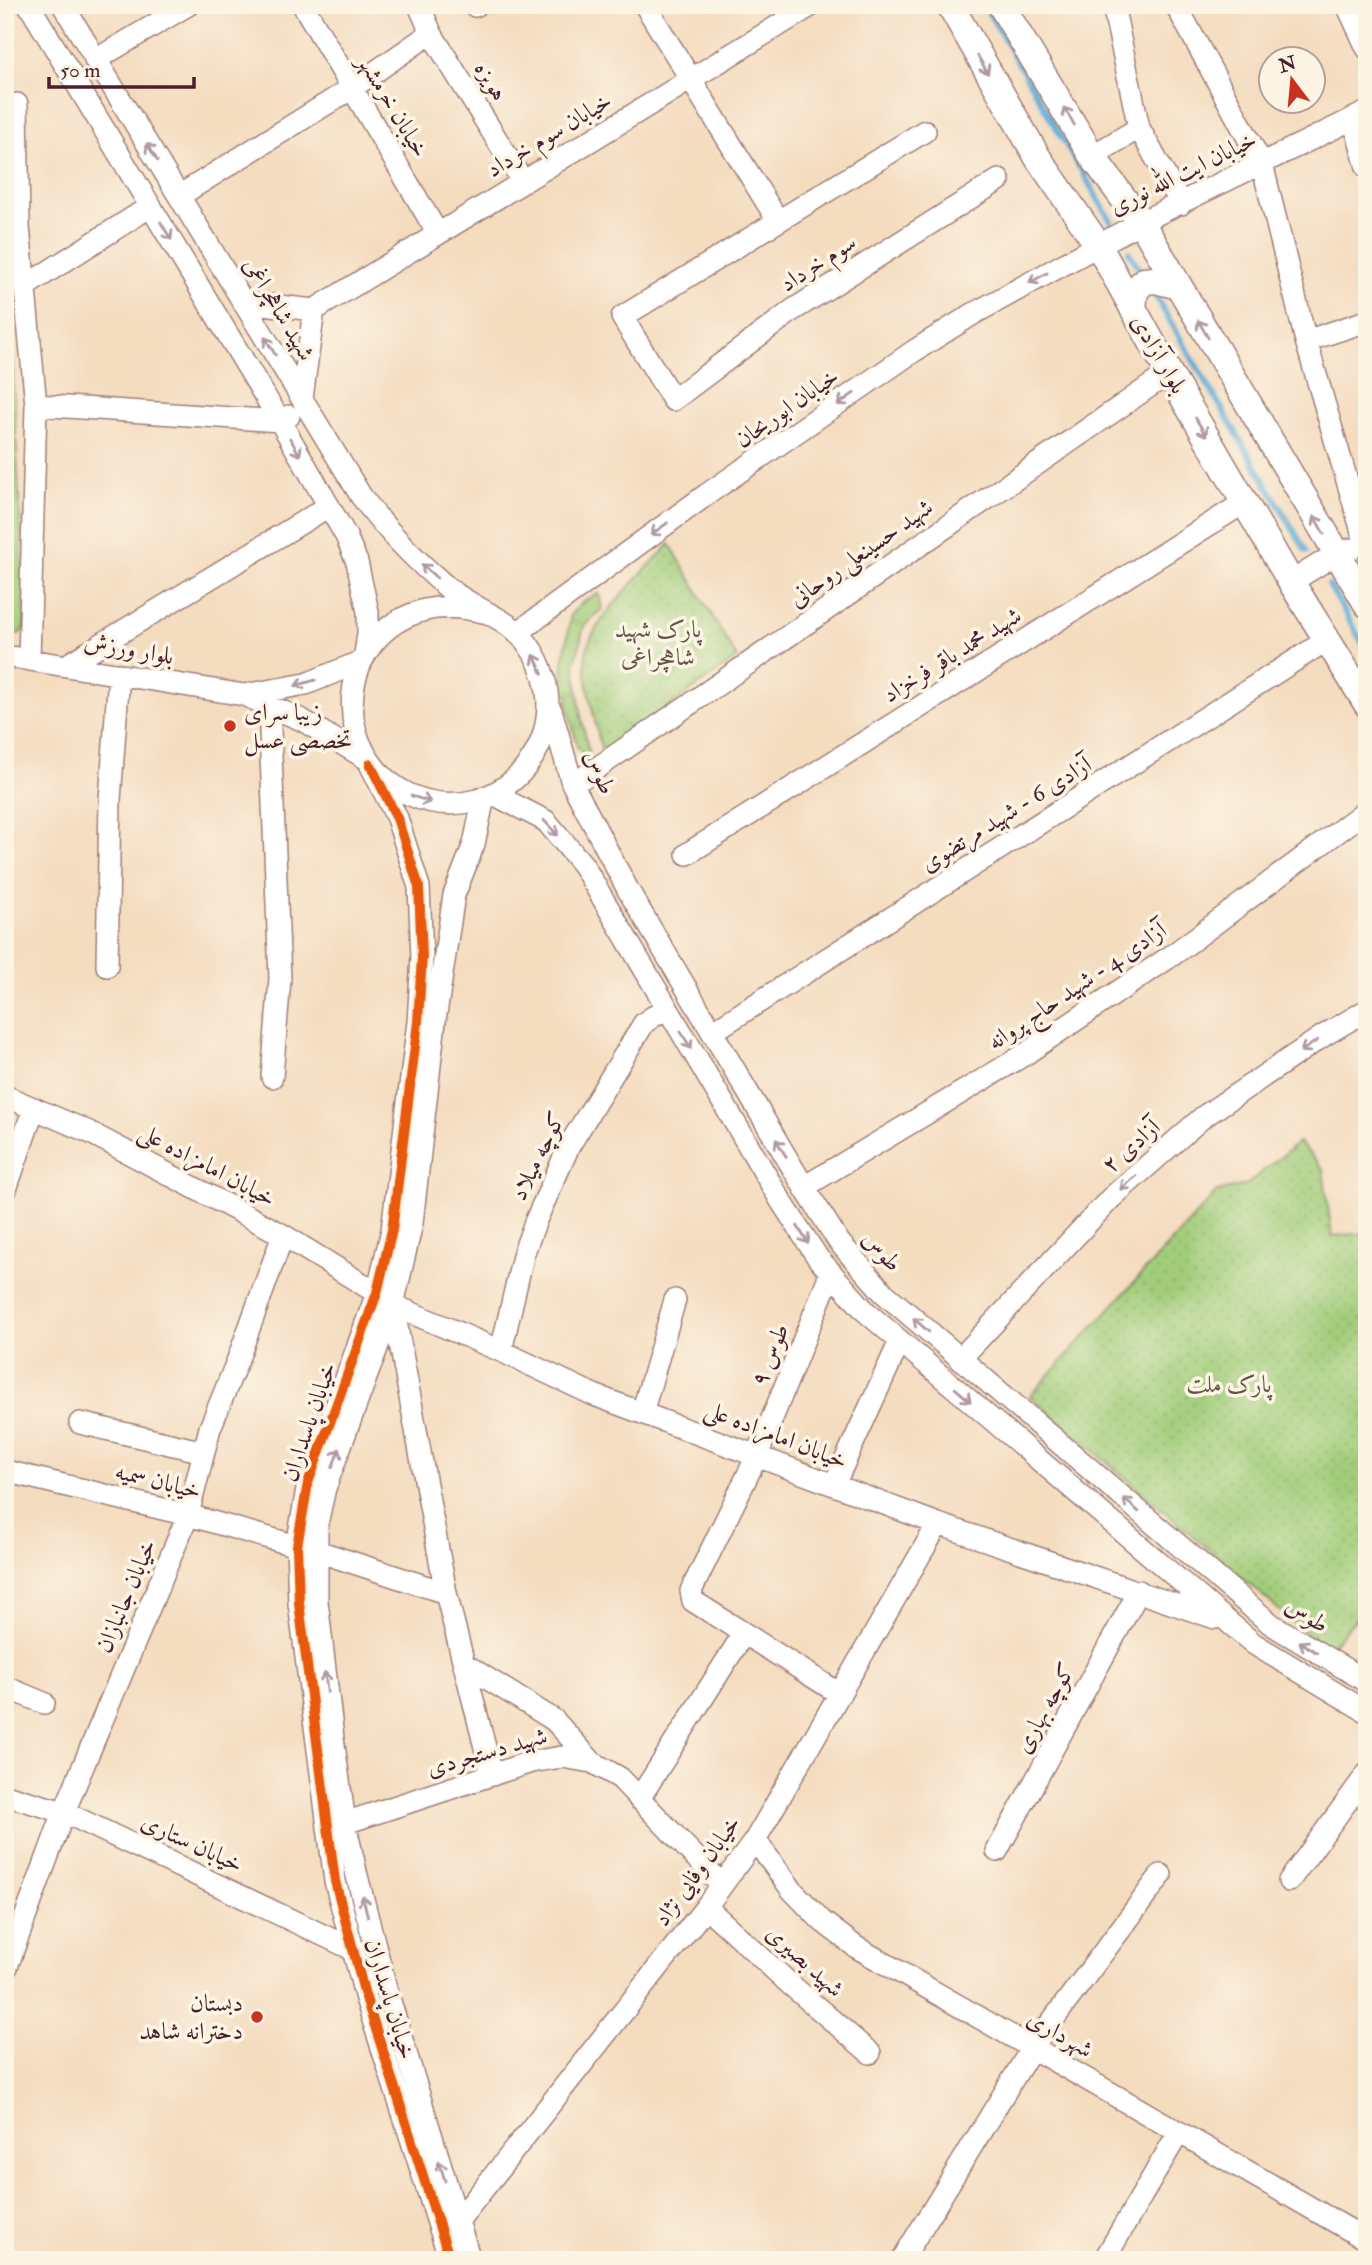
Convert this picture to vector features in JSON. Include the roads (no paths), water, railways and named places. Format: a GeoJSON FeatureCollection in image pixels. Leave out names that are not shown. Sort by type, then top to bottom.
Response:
{"type":"FeatureCollection","features":[{"type":"Feature","properties":{"kind":"main road","name":"بلوار آزادی"},"geometry":{"type":"LineString","coordinates":[[950,5],[1038,158],[1098,245],[1291,582],[1367,704]]}},
{"type":"Feature","properties":{"kind":"main road","name":"بلوار آزادی"},"geometry":{"type":"LineString","coordinates":[[1001,5],[1093,156],[1141,222],[1367,604]]}},
{"type":"Feature","properties":{"kind":"main road"},"geometry":{"type":"LineString","coordinates":[[1133,309],[1135,291],[1144,281],[1178,286]]}},
{"type":"Feature","properties":{"kind":"street"},"geometry":{"type":"LineString","coordinates":[[29,5],[280,421],[329,506],[357,562],[364,587],[368,634],[352,693],[351,711],[354,730],[368,761]]}},
{"type":"Feature","properties":{"kind":"street","name":"شهید شاهچراغی"},"geometry":{"type":"LineString","coordinates":[[63,5],[361,496],[382,524],[450,590],[482,612]]}},
{"type":"Feature","properties":{"kind":"street"},"geometry":{"type":"LineString","coordinates":[[95,60],[188,5]]}},
{"type":"Feature","properties":{"kind":"street","name":"خیابان خرمشهر"},"geometry":{"type":"LineString","coordinates":[[303,5],[438,234]]}},
{"type":"Feature","properties":{"kind":"street","name":"هویزه"},"geometry":{"type":"LineString","coordinates":[[419,5],[431,33],[523,182]]}},
{"type":"Feature","properties":{"kind":"street"},"geometry":{"type":"LineString","coordinates":[[645,5],[778,221],[925,131]]}},
{"type":"Feature","properties":{"kind":"street","name":"خیابان سوم خرداد"},"geometry":{"type":"LineString","coordinates":[[314,310],[811,5]]}},
{"type":"Feature","properties":{"kind":"street"},"geometry":{"type":"LineString","coordinates":[[1113,5],[1139,128],[1181,204]]}},
{"type":"Feature","properties":{"kind":"street"},"geometry":{"type":"LineString","coordinates":[[1176,5],[1262,164],[1306,341],[1366,545],[1336,554],[1291,582]]}},
{"type":"Feature","properties":{"kind":"street"},"geometry":{"type":"LineString","coordinates":[[1347,5],[1367,48]]}},
{"type":"Feature","properties":{"kind":"street"},"geometry":{"type":"LineString","coordinates":[[179,196],[352,88],[431,33]]}},
{"type":"Feature","properties":{"kind":"street"},"geometry":{"type":"LineString","coordinates":[[17,104],[19,227],[36,405],[29,659]]}},
{"type":"Feature","properties":{"kind":"street"},"geometry":{"type":"LineString","coordinates":[[1360,116],[1367,167]]}},
{"type":"Feature","properties":{"kind":"street","name":"خیابان ایت الله نوری"},"geometry":{"type":"LineString","coordinates":[[1098,245],[1360,116]]}},
{"type":"Feature","properties":{"kind":"street"},"geometry":{"type":"LineString","coordinates":[[1093,156],[1139,128]]}},
{"type":"Feature","properties":{"kind":"street","name":"سوم خرداد"},"geometry":{"type":"LineString","coordinates":[[778,221],[622,317],[673,400],[793,310],[999,180]]}},
{"type":"Feature","properties":{"kind":"street"},"geometry":{"type":"LineString","coordinates":[[24,287],[151,206]]}},
{"type":"Feature","properties":{"kind":"street","name":"خیابان ابوریحان"},"geometry":{"type":"LineString","coordinates":[[517,633],[706,495],[914,351],[973,314],[1098,245]]}},
{"type":"Feature","properties":{"kind":"street"},"geometry":{"type":"LineString","coordinates":[[36,405],[280,421],[304,402],[314,310],[244,302]]}},
{"type":"Feature","properties":{"kind":"street"},"geometry":{"type":"LineString","coordinates":[[1306,341],[1367,321]]}},
{"type":"Feature","properties":{"kind":"street","name":"شهید حسینعلی روحانی"},"geometry":{"type":"LineString","coordinates":[[584,777],[1169,373]]}},
{"type":"Feature","properties":{"kind":"street","name":"شهید محمد باقر فرخزاد"},"geometry":{"type":"LineString","coordinates":[[687,854],[1245,502]]}},
{"type":"Feature","properties":{"kind":"street"},"geometry":{"type":"LineString","coordinates":[[67,665],[329,506]]}},
{"type":"Feature","properties":{"kind":"street"},"geometry":{"type":"LineString","coordinates":[[463,608],[482,612],[502,621],[517,633],[539,662],[545,680],[548,719],[535,756],[524,771],[509,784],[488,795],[454,804],[434,803],[417,798],[391,784],[368,761],[302,720],[244,695],[306,684],[363,658],[384,633],[407,617],[425,610],[463,608]]}},
{"type":"Feature","properties":{"kind":"street","name":"آزادی 6 - شهید مرتضوی"},"geometry":{"type":"LineString","coordinates":[[712,1032],[1328,640]]}},
{"type":"Feature","properties":{"kind":"street","name":"بلوار ورزش"},"geometry":{"type":"LineString","coordinates":[[5,656],[244,695]]}},
{"type":"Feature","properties":{"kind":"street"},"geometry":{"type":"LineString","coordinates":[[107,966],[110,800],[119,674]]}},
{"type":"Feature","properties":{"kind":"street","name":"طوس"},"geometry":{"type":"LineString","coordinates":[[548,700],[572,783],[628,890],[839,1242],[884,1293],[1270,1623],[1367,1682]]}},
{"type":"Feature","properties":{"kind":"street"},"geometry":{"type":"LineString","coordinates":[[268,705],[280,979],[272,1077]]}},
{"type":"Feature","properties":{"kind":"street","name":"خیابان پاسداران"},"geometry":{"type":"LineString","coordinates":[[368,761],[397,818],[419,887],[422,957],[418,1022],[385,1299]]}},
{"type":"Feature","properties":{"kind":"street"},"geometry":{"type":"LineString","coordinates":[[488,795],[546,821],[576,856],[781,1201],[818,1258],[865,1311],[1254,1644],[1367,1712]]}},
{"type":"Feature","properties":{"kind":"street","name":"خیابان پاسداران"},"geometry":{"type":"LineString","coordinates":[[450,2260],[365,1995],[335,1881],[299,1603],[307,1549],[308,1483],[385,1299],[412,1223],[435,1021],[454,895],[474,844],[488,795]]}},
{"type":"Feature","properties":{"kind":"street","name":"آزادی 4 - شهید حاج پروانه"},"geometry":{"type":"LineString","coordinates":[[804,1187],[1036,1048],[1174,954],[1367,810]]}},
{"type":"Feature","properties":{"kind":"street","name":"کوچه میلاد"},"geometry":{"type":"LineString","coordinates":[[501,1351],[524,1252],[569,1146],[644,1023],[667,1007]]}},
{"type":"Feature","properties":{"kind":"street","name":"آزادی ۲"},"geometry":{"type":"LineString","coordinates":[[960,1359],[1111,1198],[1203,1117],[1323,1036],[1367,1010]]}},
{"type":"Feature","properties":{"kind":"street","name":"خیابان امامزاده علی"},"geometry":{"type":"LineString","coordinates":[[5,1096],[89,1132],[283,1235],[385,1299],[594,1395],[938,1524],[1229,1623]]}},
{"type":"Feature","properties":{"kind":"street"},"geometry":{"type":"LineString","coordinates":[[6,1189],[34,1108]]}},
{"type":"Feature","properties":{"kind":"street","name":"خیابان جانبازان"},"geometry":{"type":"LineString","coordinates":[[5,1972],[64,1812],[188,1515],[210,1428],[283,1235]]}},
{"type":"Feature","properties":{"kind":"street","name":"طوس ۹"},"geometry":{"type":"LineString","coordinates":[[831,1272],[757,1456],[691,1591],[693,1601],[840,1694]]}},
{"type":"Feature","properties":{"kind":"street"},"geometry":{"type":"LineString","coordinates":[[385,1299],[446,1593],[492,1775]]}},
{"type":"Feature","properties":{"kind":"street"},"geometry":{"type":"LineString","coordinates":[[642,1413],[675,1300]]}},
{"type":"Feature","properties":{"kind":"street"},"geometry":{"type":"LineString","coordinates":[[834,1485],[900,1341]]}},
{"type":"Feature","properties":{"kind":"street"},"geometry":{"type":"LineString","coordinates":[[80,1423],[204,1452]]}},
{"type":"Feature","properties":{"kind":"street","name":"خیابان سمیه"},"geometry":{"type":"LineString","coordinates":[[5,1471],[188,1515],[446,1593]]}},
{"type":"Feature","properties":{"kind":"street","name":"خیابان وفایی نژاد"},"geometry":{"type":"LineString","coordinates":[[457,2221],[706,1907],[755,1840],[938,1524]]}},
{"type":"Feature","properties":{"kind":"street","name":"خیابان پاسداران"},"geometry":{"type":"LineString","coordinates":[[307,1549],[317,1601],[345,1823],[386,1988],[470,2260]]}},
{"type":"Feature","properties":{"kind":"street"},"geometry":{"type":"LineString","coordinates":[[1143,1592],[1163,1587],[1173,1576]]}},
{"type":"Feature","properties":{"kind":"street","name":"کوچه بهاری"},"geometry":{"type":"LineString","coordinates":[[997,1851],[1143,1592]]}},
{"type":"Feature","properties":{"kind":"street"},"geometry":{"type":"LineString","coordinates":[[639,1799],[744,1633]]}},
{"type":"Feature","properties":{"kind":"street"},"geometry":{"type":"LineString","coordinates":[[464,1664],[554,1720],[592,1762]]}},
{"type":"Feature","properties":{"kind":"street"},"geometry":{"type":"LineString","coordinates":[[5,1687],[44,1703]]}},
{"type":"Feature","properties":{"kind":"street","name":"شهید دستجردی"},"geometry":{"type":"LineString","coordinates":[[345,1823],[531,1762],[562,1757],[592,1762],[620,1778],[722,1885]]}},
{"type":"Feature","properties":{"kind":"street"},"geometry":{"type":"LineString","coordinates":[[1289,1881],[1367,1774]]}},
{"type":"Feature","properties":{"kind":"street","name":"خیابان ستاری"},"geometry":{"type":"LineString","coordinates":[[5,1795],[64,1812],[352,1949]]}},
{"type":"Feature","properties":{"kind":"street","name":"شهرداری"},"geometry":{"type":"LineString","coordinates":[[755,1840],[792,1889],[821,1921],[856,1947],[1367,2239]]}},
{"type":"Feature","properties":{"kind":"street"},"geometry":{"type":"LineString","coordinates":[[902,2260],[1032,2048],[1161,1875]]}},
{"type":"Feature","properties":{"kind":"street","name":"شهید بصیری"},"geometry":{"type":"LineString","coordinates":[[706,1907],[790,1985],[870,2053]]}},
{"type":"Feature","properties":{"kind":"street"},"geometry":{"type":"LineString","coordinates":[[1104,2260],[1179,2132]]}},
{"type":"Feature","properties":{"kind":"waterway"},"geometry":{"type":"LineString","coordinates":[[984,5],[1111,221]]}},
{"type":"Feature","properties":{"kind":"waterway"},"geometry":{"type":"LineString","coordinates":[[1129,252],[1142,274]]}},
{"type":"Feature","properties":{"kind":"waterway"},"geometry":{"type":"LineString","coordinates":[[1150,287],[1306,551]]}},
{"type":"Feature","properties":{"kind":"waterway"},"geometry":{"type":"LineString","coordinates":[[1329,585],[1367,651]]}},
{"type":"Feature","properties":{"kind":"place","name":"زیبا سرای تخصصی عسل"},"geometry":{"type":"Point","coordinates":[230,726]}},
{"type":"Feature","properties":{"kind":"place","name":"دبستان دخترانه شاهد"},"geometry":{"type":"Point","coordinates":[257,2017]}},
{"type":"Feature","properties":{"kind":"park label","name":"پارک شهید شاهچراغی"},"geometry":{"type":"Point","coordinates":[658,643]}},
{"type":"Feature","properties":{"kind":"park label","name":"پارک ملت"},"geometry":{"type":"Point","coordinates":[1229,1384]}}]}
